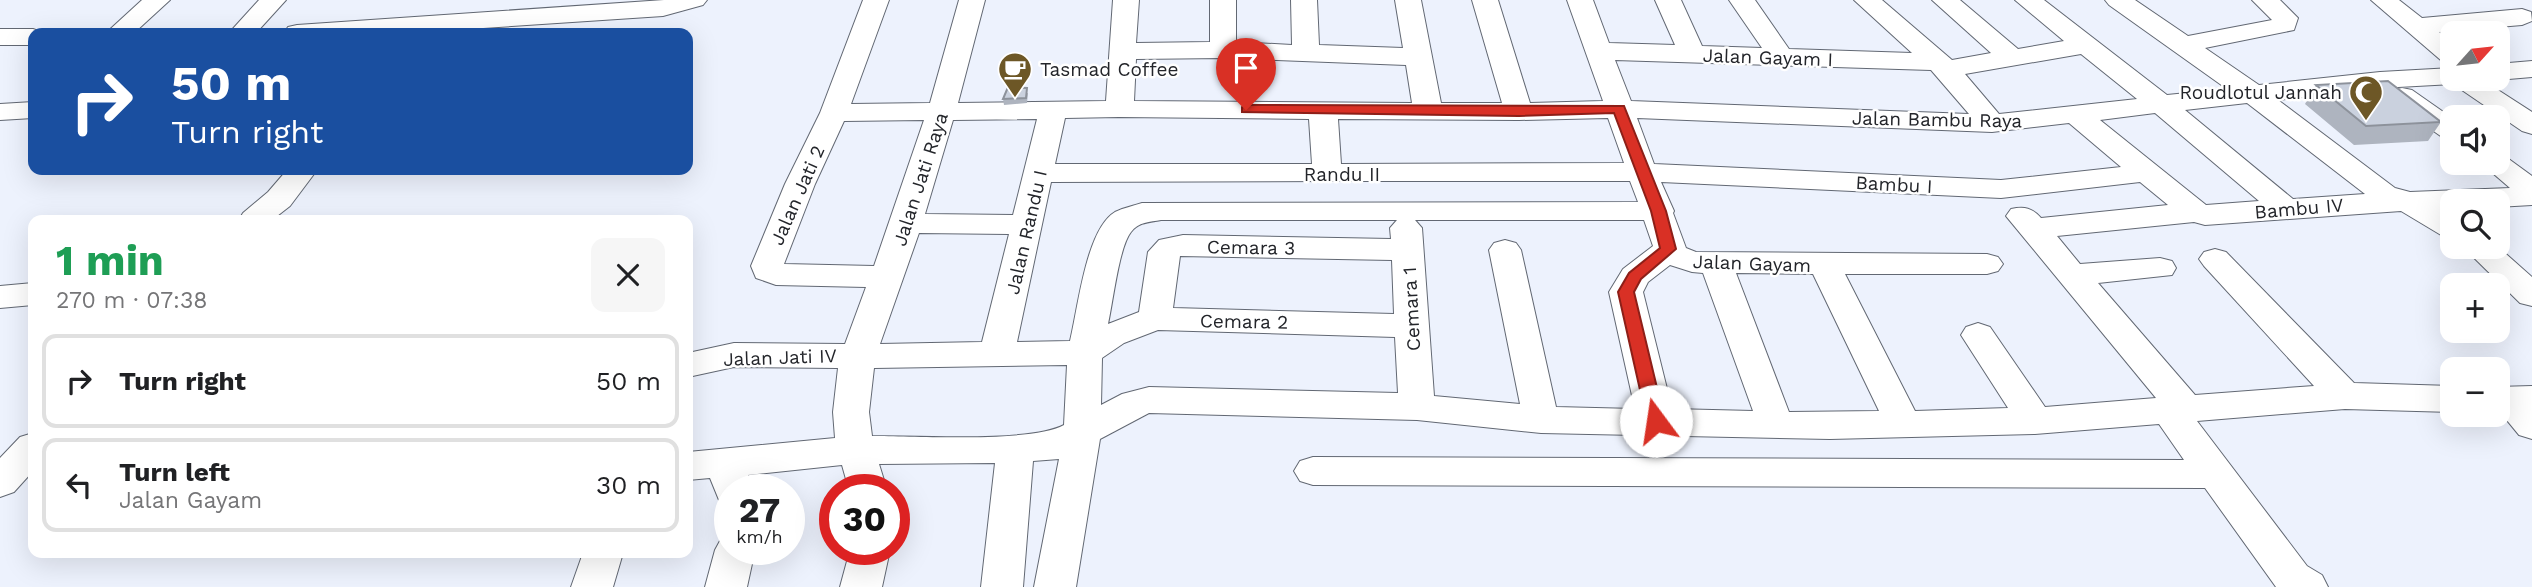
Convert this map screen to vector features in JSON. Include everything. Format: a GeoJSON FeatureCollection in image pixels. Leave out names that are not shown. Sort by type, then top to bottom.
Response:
{"type":"FeatureCollection","features":[{"type":"Feature","properties":{"kind":"street"},"geometry":{"type":"LineString","coordinates":[[124,28],[157,0]]}},
{"type":"Feature","properties":{"kind":"street"},"geometry":{"type":"LineString","coordinates":[[247,28],[273,0]]}},
{"type":"Feature","properties":{"kind":"street"},"geometry":{"type":"LineString","coordinates":[[374,28],[399,0]]}},
{"type":"Feature","properties":{"kind":"street"},"geometry":{"type":"LineString","coordinates":[[385,28],[694,0]]}},
{"type":"Feature","properties":{"kind":"street"},"geometry":{"type":"LineString","coordinates":[[834,113],[876,0]]}},
{"type":"Feature","properties":{"kind":"street","name":"Jalan Jati Raya"},"geometry":{"type":"LineString","coordinates":[[859,355],[888,277],[942,113],[972,0]]}},
{"type":"Feature","properties":{"kind":"street"},"geometry":{"type":"LineString","coordinates":[[1119,109],[1126,0]]}},
{"type":"Feature","properties":{"kind":"street"},"geometry":{"type":"LineString","coordinates":[[1223,0],[1223,50]]}},
{"type":"Feature","properties":{"kind":"street"},"geometry":{"type":"LineString","coordinates":[[1305,0],[1306,52]]}},
{"type":"Feature","properties":{"kind":"street"},"geometry":{"type":"LineString","coordinates":[[1408,0],[1427,111]]}},
{"type":"Feature","properties":{"kind":"street"},"geometry":{"type":"LineString","coordinates":[[1485,0],[1519,112]]}},
{"type":"Feature","properties":{"kind":"street","name":"Jalan Gayam"},"geometry":{"type":"LineString","coordinates":[[1580,0],[1659,211],[1668,249],[1680,259],[1716,263],[1825,265],[1987,264]]}},
{"type":"Feature","properties":{"kind":"street"},"geometry":{"type":"LineString","coordinates":[[1668,0],[1693,55]]}},
{"type":"Feature","properties":{"kind":"street"},"geometry":{"type":"LineString","coordinates":[[1742,0],[1781,57]]}},
{"type":"Feature","properties":{"kind":"street"},"geometry":{"type":"LineString","coordinates":[[1867,0],[1942,66],[1992,123]]}},
{"type":"Feature","properties":{"kind":"street"},"geometry":{"type":"LineString","coordinates":[[1945,0],[2014,59]]}},
{"type":"Feature","properties":{"kind":"street"},"geometry":{"type":"LineString","coordinates":[[2028,0],[2161,104],[2287,209]]}},
{"type":"Feature","properties":{"kind":"street"},"geometry":{"type":"LineString","coordinates":[[2119,0],[2260,93]]}},
{"type":"Feature","properties":{"kind":"street"},"geometry":{"type":"LineString","coordinates":[[2135,0],[2197,42],[2384,194],[2404,200],[2440,221]]}},
{"type":"Feature","properties":{"kind":"street"},"geometry":{"type":"LineString","coordinates":[[2197,42],[2285,25],[2285,18],[2265,0]]}},
{"type":"Feature","properties":{"kind":"street"},"geometry":{"type":"LineString","coordinates":[[2384,0],[2440,45]]}},
{"type":"Feature","properties":{"kind":"street"},"geometry":{"type":"LineString","coordinates":[[657,28],[665,4]]}},
{"type":"Feature","properties":{"kind":"street"},"geometry":{"type":"LineString","coordinates":[[2418,26],[2522,18]]}},
{"type":"Feature","properties":{"kind":"street"},"geometry":{"type":"LineString","coordinates":[[0,37],[28,37]]}},
{"type":"Feature","properties":{"kind":"street","name":"Jalan Gayam I"},"geometry":{"type":"LineString","coordinates":[[1599,51],[1942,66],[2014,59],[2087,45]]}},
{"type":"Feature","properties":{"kind":"street"},"geometry":{"type":"LineString","coordinates":[[1123,51],[1223,50],[1417,57]]}},
{"type":"Feature","properties":{"kind":"street"},"geometry":{"type":"LineString","coordinates":[[2510,71],[2532,69]]}},
{"type":"Feature","properties":{"kind":"street","name":"Jalan Bambu Raya"},"geometry":{"type":"LineString","coordinates":[[834,113],[1054,109],[1519,112],[1619,109],[1992,123],[2380,80],[2440,77]]}},
{"type":"Feature","properties":{"kind":"street"},"geometry":{"type":"LineString","coordinates":[[2380,80],[2440,122]]}},
{"type":"Feature","properties":{"kind":"street"},"geometry":{"type":"LineString","coordinates":[[2481,91],[2532,125]]}},
{"type":"Feature","properties":{"kind":"street","name":"Jalan Randu I"},"geometry":{"type":"LineString","coordinates":[[997,354],[1054,109]]}},
{"type":"Feature","properties":{"kind":"street"},"geometry":{"type":"LineString","coordinates":[[0,112],[28,110]]}},
{"type":"Feature","properties":{"kind":"street"},"geometry":{"type":"LineString","coordinates":[[1322,110],[1327,174]]}},
{"type":"Feature","properties":{"kind":"street","name":"Jalan Jati 2"},"geometry":{"type":"LineString","coordinates":[[834,113],[800,184],[766,266],[768,271],[776,274],[888,277]]}},
{"type":"Feature","properties":{"kind":"street"},"geometry":{"type":"LineString","coordinates":[[2074,113],[2144,173],[2195,212]]}},
{"type":"Feature","properties":{"kind":"street","name":"Randu II"},"geometry":{"type":"LineString","coordinates":[[1040,173],[1643,172]]}},
{"type":"Feature","properties":{"kind":"street","name":"Bambu I"},"geometry":{"type":"LineString","coordinates":[[1643,172],[2001,189],[2144,173]]}},
{"type":"Feature","properties":{"kind":"street"},"geometry":{"type":"LineString","coordinates":[[2510,174],[2532,190]]}},
{"type":"Feature","properties":{"kind":"street"},"geometry":{"type":"LineString","coordinates":[[260,215],[279,199],[298,175]]}},
{"type":"Feature","properties":{"kind":"street"},"geometry":{"type":"LineString","coordinates":[[2001,189],[2178,410],[2251,525],[2292,578],[2306,587]]}},
{"type":"Feature","properties":{"kind":"street","name":"Bambu IV"},"geometry":{"type":"LineString","coordinates":[[2033,229],[2195,212],[2205,215],[2404,200],[2532,196]]}},
{"type":"Feature","properties":{"kind":"street"},"geometry":{"type":"LineString","coordinates":[[1055,587],[1082,434],[1085,353],[1108,246],[1116,228],[1126,219],[1161,211],[1659,211]]}},
{"type":"Feature","properties":{"kind":"street","name":"Cemara 1"},"geometry":{"type":"LineString","coordinates":[[1405,211],[1418,407]]}},
{"type":"Feature","properties":{"kind":"street"},"geometry":{"type":"LineString","coordinates":[[906,223],[1027,225]]}},
{"type":"Feature","properties":{"kind":"street","name":"Cemara 3"},"geometry":{"type":"LineString","coordinates":[[1155,319],[1164,252],[1176,245],[1408,250]]}},
{"type":"Feature","properties":{"kind":"street"},"geometry":{"type":"LineString","coordinates":[[1656,421],[1626,292],[1635,276],[1668,249]]}},
{"type":"Feature","properties":{"kind":"street"},"geometry":{"type":"LineString","coordinates":[[1505,250],[1541,420]]}},
{"type":"Feature","properties":{"kind":"street"},"geometry":{"type":"LineString","coordinates":[[2215,259],[2345,396]]}},
{"type":"Feature","properties":{"kind":"street"},"geometry":{"type":"LineString","coordinates":[[2492,259],[2532,295]]}},
{"type":"Feature","properties":{"kind":"street"},"geometry":{"type":"LineString","coordinates":[[1716,263],[1776,425]]}},
{"type":"Feature","properties":{"kind":"street"},"geometry":{"type":"LineString","coordinates":[[1825,265],[1904,424]]}},
{"type":"Feature","properties":{"kind":"street"},"geometry":{"type":"LineString","coordinates":[[2071,275],[2160,268]]}},
{"type":"Feature","properties":{"kind":"street","name":"Cemara 2"},"geometry":{"type":"LineString","coordinates":[[1085,353],[1129,327],[1155,319],[1411,326]]}},
{"type":"Feature","properties":{"kind":"street"},"geometry":{"type":"LineString","coordinates":[[1979,335],[2035,421]]}},
{"type":"Feature","properties":{"kind":"street"},"geometry":{"type":"LineString","coordinates":[[859,355],[1085,353]]}},
{"type":"Feature","properties":{"kind":"street","name":"Jalan Jati IV"},"geometry":{"type":"LineString","coordinates":[[693,364],[743,354],[768,357],[859,355],[851,413],[864,474]]}},
{"type":"Feature","properties":{"kind":"street"},"geometry":{"type":"LineString","coordinates":[[715,473],[858,450],[1015,449],[1059,445],[1135,403],[1149,400],[1418,407],[1541,420],[1776,425],[2035,421],[2345,396],[2440,399]]}},
{"type":"Feature","properties":{"kind":"street"},"geometry":{"type":"LineString","coordinates":[[1002,587],[1015,449]]}},
{"type":"Feature","properties":{"kind":"street"},"geometry":{"type":"LineString","coordinates":[[0,482],[28,452]]}},
{"type":"Feature","properties":{"kind":"street"},"geometry":{"type":"LineString","coordinates":[[1313,471],[2217,474]]}},
{"type":"Feature","properties":{"kind":"street"},"geometry":{"type":"LineString","coordinates":[[592,587],[601,558]]}},
{"type":"Feature","properties":{"kind":"street"},"geometry":{"type":"LineString","coordinates":[[726,587],[731,565]]}},
{"type":"Feature","properties":{"kind":"street"},"geometry":{"type":"LineString","coordinates":[[861,587],[866,565]]}},
{"type":"Feature","properties":{"kind":"building"},"geometry":{"type":"Polygon","coordinates":[[[2388,81],[2440,122],[2366,126],[2316,85],[2388,81]]]}},
{"type":"Feature","properties":{"kind":"building"},"geometry":{"type":"Polygon","coordinates":[[[1008,87],[1027,88],[1026,98],[1003,99],[1008,87]]]}},
{"type":"Feature","properties":{"kind":"place","name":"Tasmad Coffee"},"geometry":{"type":"Point","coordinates":[1015,99]}},
{"type":"Feature","properties":{"kind":"place","name":"Roudlotul Jannah"},"geometry":{"type":"Point","coordinates":[2366,122]}},
{"type":"Feature","properties":{"kind":"route"},"geometry":{"type":"LineString","coordinates":[[1246,110],[1519,112],[1619,109],[1659,211],[1668,249],[1635,276],[1626,292],[1656,421]]}}]}
